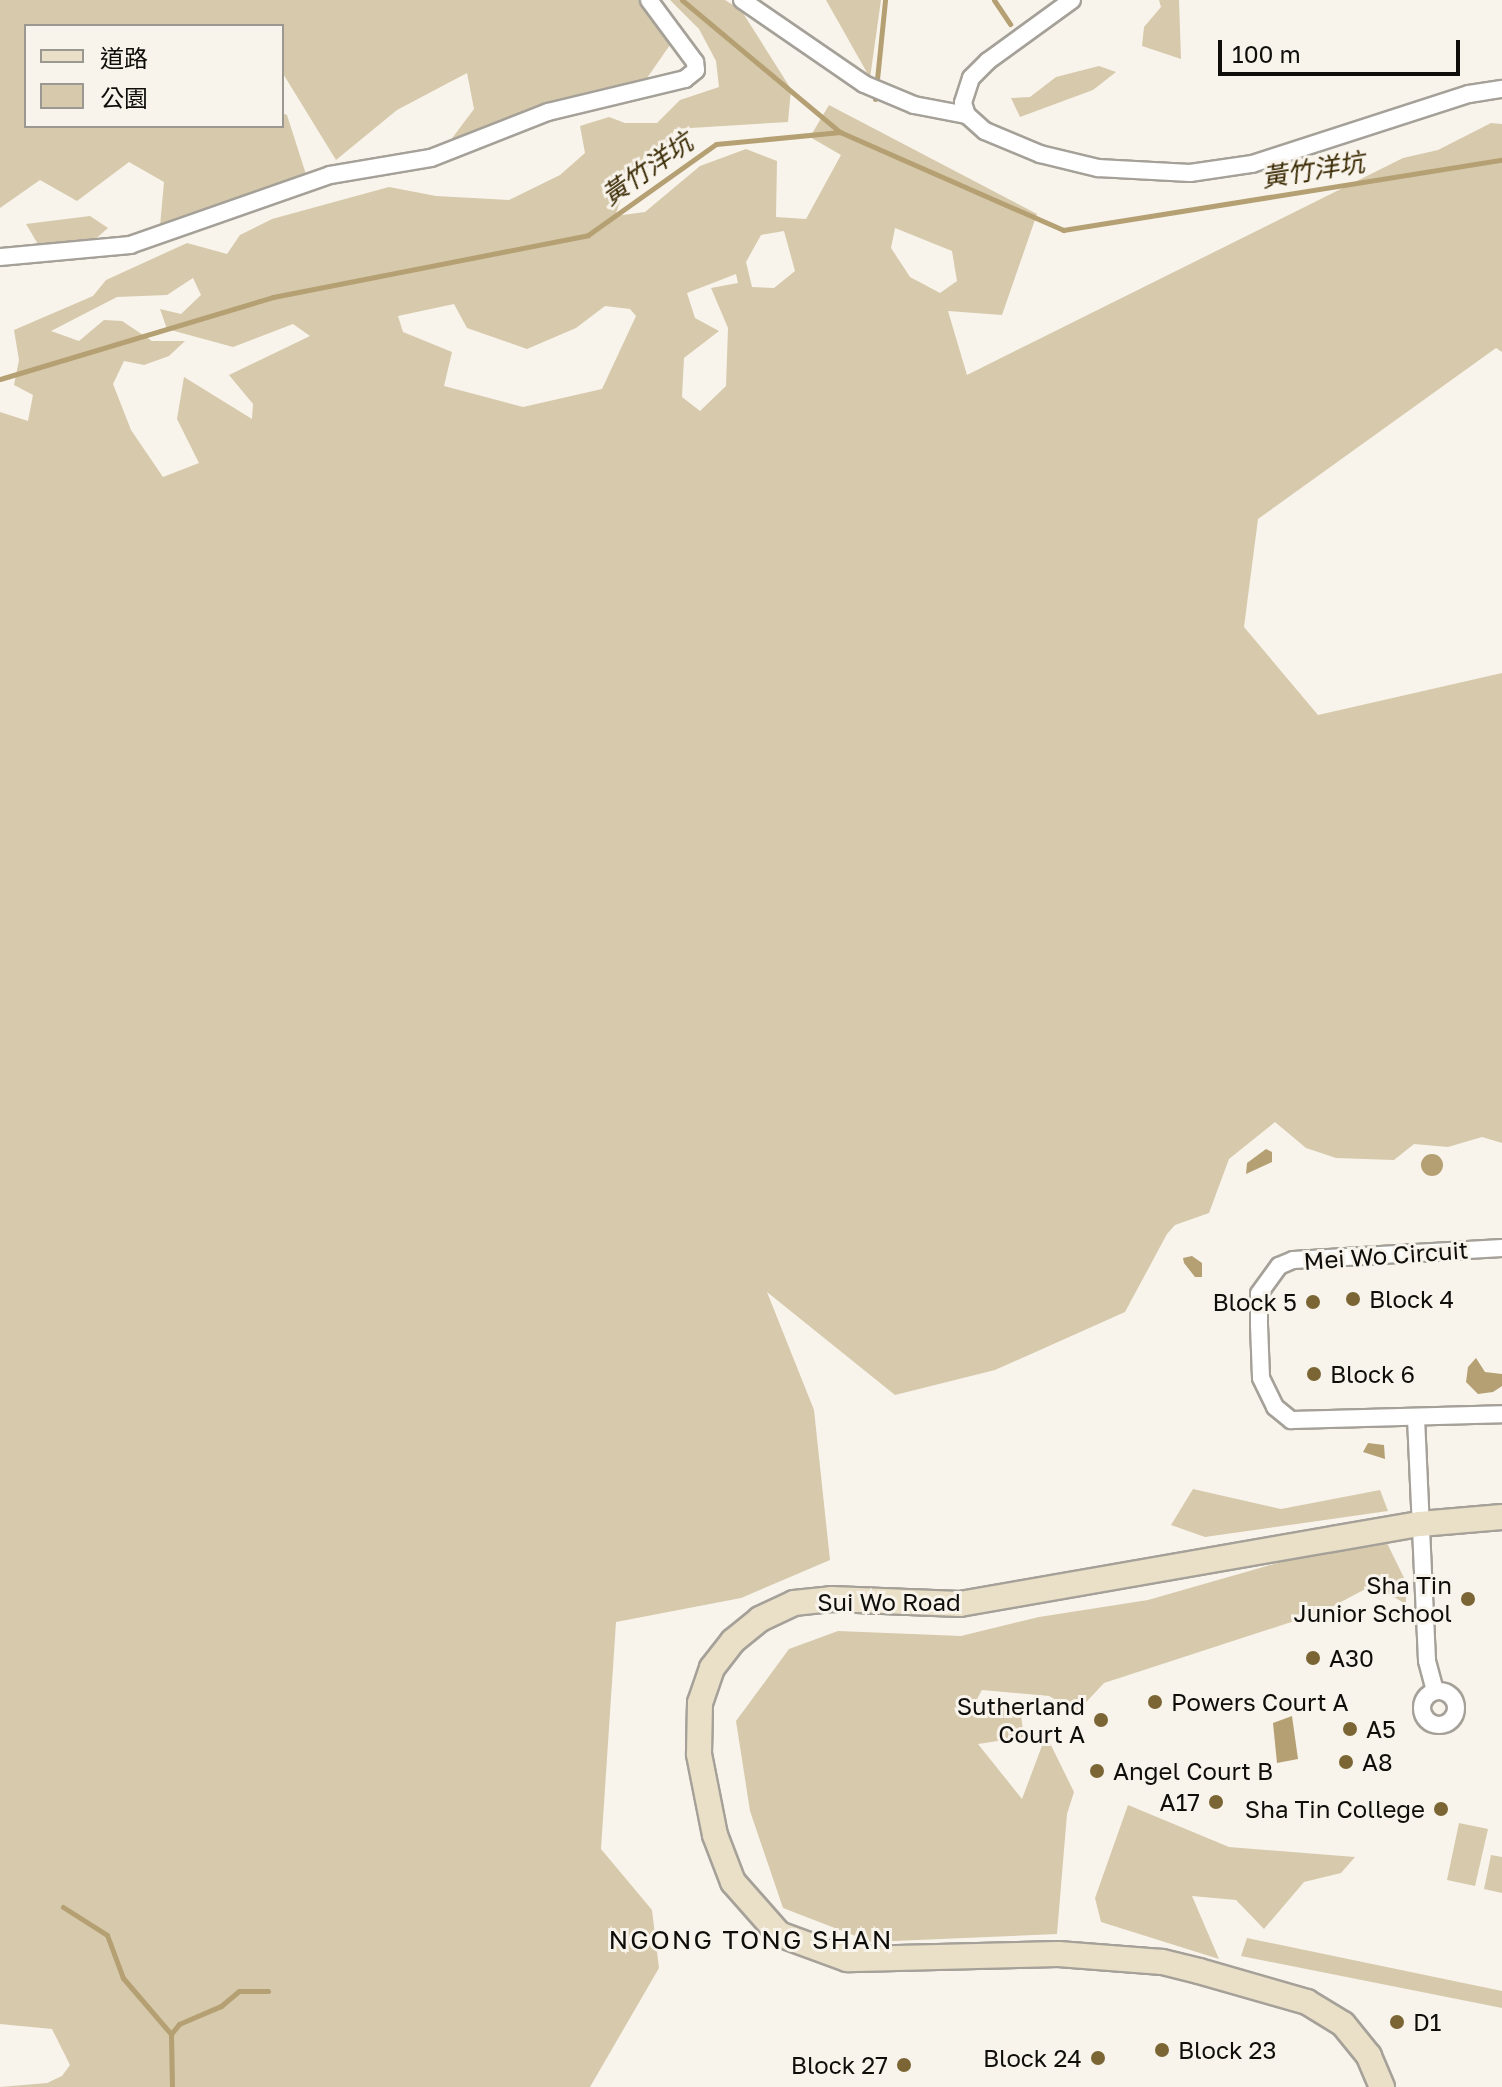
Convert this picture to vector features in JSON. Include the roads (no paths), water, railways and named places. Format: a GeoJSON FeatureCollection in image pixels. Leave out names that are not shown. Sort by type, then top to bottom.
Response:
{"type":"FeatureCollection","features":[{"type":"Feature","properties":{"kind":"street"},"geometry":{"type":"LineString","coordinates":[[0,257],[130,245],[330,175],[431,158],[536,116],[685,79],[696,70],[695,62],[649,0]]}},
{"type":"Feature","properties":{"kind":"street"},"geometry":{"type":"LineString","coordinates":[[742,0],[864,84],[914,105],[967,115],[999,137],[1069,162],[1127,172],[1190,173],[1282,156],[1469,94],[1502,89]]}},
{"type":"Feature","properties":{"kind":"street"},"geometry":{"type":"LineString","coordinates":[[967,115],[963,103],[971,78],[1072,0]]}},
{"type":"Feature","properties":{"kind":"street","name":"Mei Wo Circuit"},"geometry":{"type":"LineString","coordinates":[[1502,1248],[1303,1259],[1279,1266],[1259,1294],[1261,1378],[1275,1407],[1291,1420],[1502,1414]]}},
{"type":"Feature","properties":{"kind":"street"},"geometry":{"type":"LineString","coordinates":[[1416,1418],[1427,1661],[1435,1691]]}},
{"type":"Feature","properties":{"kind":"street","name":"Sui Wo Road"},"geometry":{"type":"LineString","coordinates":[[1382,2087],[1369,2056],[1343,2024],[1307,2002],[1175,1965],[1058,1954],[870,1961],[826,1954],[787,1938],[748,1903],[723,1858],[704,1788],[699,1714],[707,1679],[725,1650],[750,1626],[794,1603],[831,1599],[960,1604],[1420,1524],[1502,1517]]}},
{"type":"Feature","properties":{"kind":"waterway"},"geometry":{"type":"LineString","coordinates":[[682,0],[840,132]]}},
{"type":"Feature","properties":{"kind":"waterway"},"geometry":{"type":"LineString","coordinates":[[875,99],[885,0]]}},
{"type":"Feature","properties":{"kind":"waterway"},"geometry":{"type":"LineString","coordinates":[[994,0],[1010,24]]}},
{"type":"Feature","properties":{"kind":"waterway","name":"黃竹洋坑"},"geometry":{"type":"LineString","coordinates":[[0,379],[273,297],[588,235],[716,144],[840,132],[1063,230],[1502,160]]}},
{"type":"Feature","properties":{"kind":"waterway"},"geometry":{"type":"LineString","coordinates":[[63,1907],[107,1935],[123,1978],[171,2034]]}},
{"type":"Feature","properties":{"kind":"waterway"},"geometry":{"type":"LineString","coordinates":[[172,2087],[171,2034],[179,2024],[221,2006],[239,1991],[268,1991]]}},
{"type":"Feature","properties":{"kind":"place","name":"Block 4"},"geometry":{"type":"Point","coordinates":[1353,1299]}},
{"type":"Feature","properties":{"kind":"place","name":"Block 5"},"geometry":{"type":"Point","coordinates":[1313,1302]}},
{"type":"Feature","properties":{"kind":"place","name":"Block 6"},"geometry":{"type":"Point","coordinates":[1314,1374]}},
{"type":"Feature","properties":{"kind":"place","name":"Sha Tin Junior School"},"geometry":{"type":"Point","coordinates":[1468,1599]}},
{"type":"Feature","properties":{"kind":"place","name":"A30"},"geometry":{"type":"Point","coordinates":[1313,1658]}},
{"type":"Feature","properties":{"kind":"place","name":"Powers Court A"},"geometry":{"type":"Point","coordinates":[1155,1702]}},
{"type":"Feature","properties":{"kind":"place","name":"Sutherland Court A"},"geometry":{"type":"Point","coordinates":[1101,1720]}},
{"type":"Feature","properties":{"kind":"place","name":"A5"},"geometry":{"type":"Point","coordinates":[1350,1729]}},
{"type":"Feature","properties":{"kind":"place","name":"A8"},"geometry":{"type":"Point","coordinates":[1346,1762]}},
{"type":"Feature","properties":{"kind":"place","name":"Angel Court B"},"geometry":{"type":"Point","coordinates":[1097,1771]}},
{"type":"Feature","properties":{"kind":"place","name":"A17"},"geometry":{"type":"Point","coordinates":[1216,1802]}},
{"type":"Feature","properties":{"kind":"place","name":"Sha Tin College"},"geometry":{"type":"Point","coordinates":[1441,1809]}},
{"type":"Feature","properties":{"kind":"place","name":"D1"},"geometry":{"type":"Point","coordinates":[1397,2022]}},
{"type":"Feature","properties":{"kind":"place","name":"Block 23"},"geometry":{"type":"Point","coordinates":[1162,2050]}},
{"type":"Feature","properties":{"kind":"place","name":"Block 24"},"geometry":{"type":"Point","coordinates":[1098,2058]}},
{"type":"Feature","properties":{"kind":"place","name":"Block 27"},"geometry":{"type":"Point","coordinates":[904,2065]}},
{"type":"Feature","properties":{"kind":"district","name":"NGONG TONG SHAN"},"geometry":{"type":"Point","coordinates":[751,1940]}}]}
